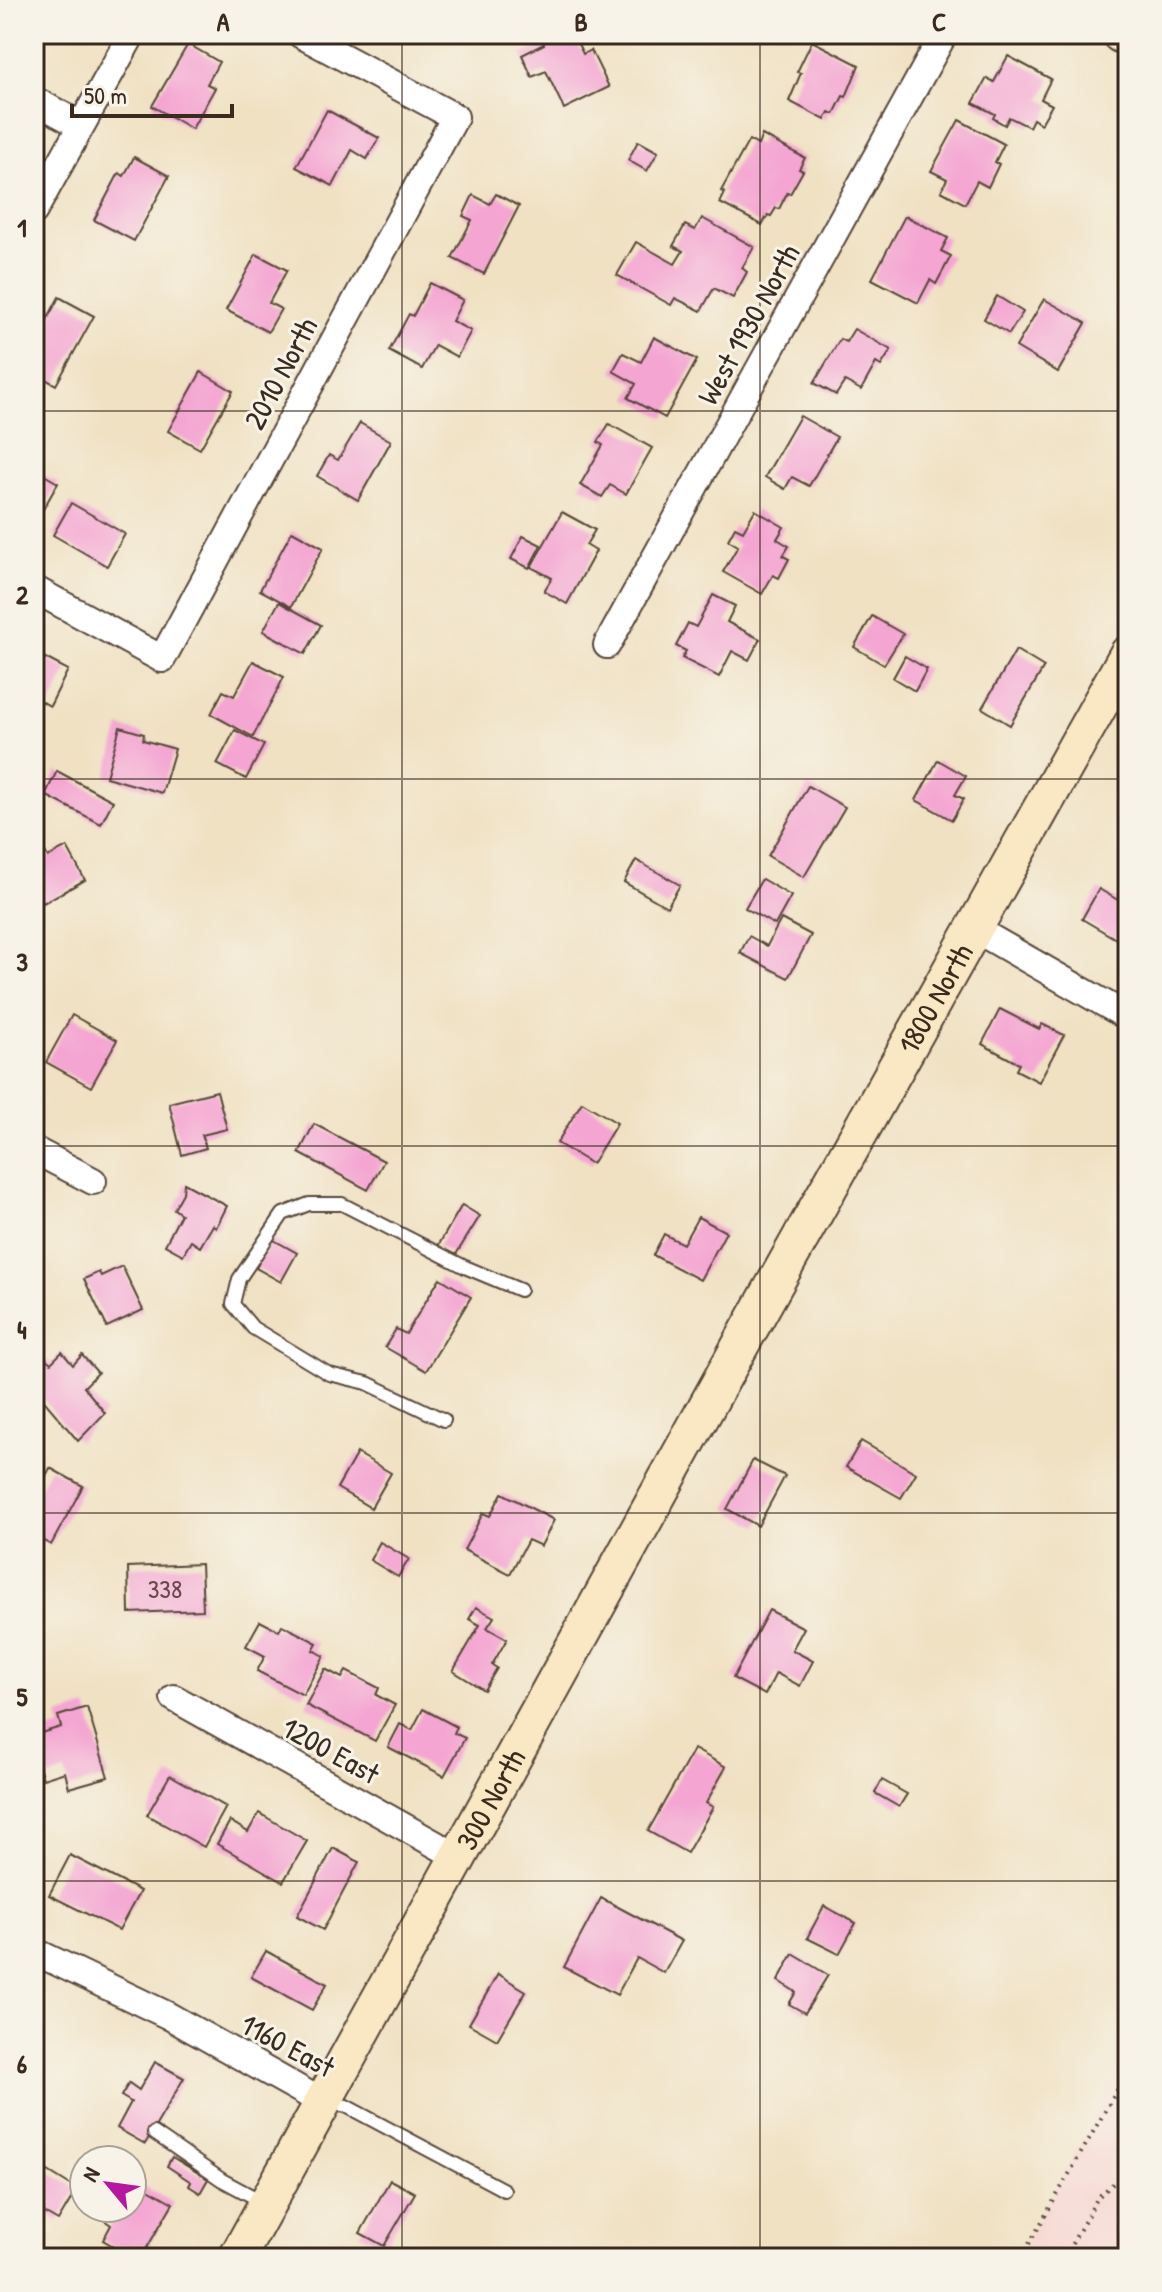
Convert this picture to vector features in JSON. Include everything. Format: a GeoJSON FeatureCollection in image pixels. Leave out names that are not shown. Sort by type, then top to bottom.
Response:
{"type":"FeatureCollection","features":[{"type":"Feature","properties":{"kind":"street"},"geometry":{"type":"LineString","coordinates":[[34,211],[132,34]]}},
{"type":"Feature","properties":{"kind":"street","name":"2010 North"},"geometry":{"type":"LineString","coordinates":[[34,589],[162,659],[455,117],[300,34]]}},
{"type":"Feature","properties":{"kind":"street","name":"West 1930 North"},"geometry":{"type":"LineString","coordinates":[[607,645],[944,34]]}},
{"type":"Feature","properties":{"kind":"street"},"geometry":{"type":"LineString","coordinates":[[1120,34],[1128,38]]}},
{"type":"Feature","properties":{"kind":"street"},"geometry":{"type":"LineString","coordinates":[[34,100],[80,125]]}},
{"type":"Feature","properties":{"kind":"street","name":"1800 North"},"geometry":{"type":"LineString","coordinates":[[743,1342],[1128,654]]}},
{"type":"Feature","properties":{"kind":"street"},"geometry":{"type":"LineString","coordinates":[[975,929],[1128,1017]]}},
{"type":"Feature","properties":{"kind":"street"},"geometry":{"type":"LineString","coordinates":[[34,1150],[93,1181]]}},
{"type":"Feature","properties":{"kind":"street","name":"300 North"},"geometry":{"type":"LineString","coordinates":[[237,2258],[743,1342]]}},
{"type":"Feature","properties":{"kind":"street","name":"1200 East"},"geometry":{"type":"LineString","coordinates":[[174,1698],[458,1857]]}},
{"type":"Feature","properties":{"kind":"street","name":"1160 East"},"geometry":{"type":"LineString","coordinates":[[42,1955],[167,2015],[322,2102]]}},
{"type":"Feature","properties":{"kind":"lane"},"geometry":{"type":"LineString","coordinates":[[444,1420],[367,1383],[329,1374],[253,1328],[233,1304],[239,1279],[283,1214],[309,1204],[342,1204],[465,1267],[520,1290]]}},
{"type":"Feature","properties":{"kind":"lane","name":"1160 East"},"geometry":{"type":"LineString","coordinates":[[322,2102],[346,2106],[504,2190]]}},
{"type":"Feature","properties":{"kind":"lane"},"geometry":{"type":"LineString","coordinates":[[154,2133],[222,2180],[265,2203]]}},
{"type":"Feature","properties":{"kind":"path"},"geometry":{"type":"LineString","coordinates":[[1021,2258],[1128,2071]]}},
{"type":"Feature","properties":{"kind":"path"},"geometry":{"type":"LineString","coordinates":[[1064,2258],[1098,2197],[1128,2171]]}},
{"type":"Feature","properties":{"kind":"shaded area"},"geometry":{"type":"Polygon","coordinates":[[[1128,2056],[1128,2258],[1017,2258],[1128,2056]]]}},
{"type":"Feature","properties":{"kind":"building"},"geometry":{"type":"Polygon","coordinates":[[[539,34],[573,34],[583,54],[591,50],[609,87],[564,109],[546,71],[532,77],[522,55],[544,44],[539,34]]]}},
{"type":"Feature","properties":{"kind":"building"},"geometry":{"type":"Polygon","coordinates":[[[812,41],[859,65],[846,97],[843,96],[834,114],[829,112],[825,120],[789,101],[801,73],[797,72],[812,41]]]}},
{"type":"Feature","properties":{"kind":"building"},"geometry":{"type":"Polygon","coordinates":[[[188,44],[219,62],[207,84],[215,88],[192,129],[152,106],[188,44]]]}},
{"type":"Feature","properties":{"kind":"building"},"geometry":{"type":"Polygon","coordinates":[[[1008,56],[1051,79],[1041,99],[1052,105],[1041,124],[1033,119],[1029,127],[1009,117],[1005,125],[993,118],[995,114],[973,103],[987,78],[994,82],[1008,56]]]}},
{"type":"Feature","properties":{"kind":"building"},"geometry":{"type":"Polygon","coordinates":[[[327,110],[379,138],[367,159],[352,150],[333,186],[296,167],[327,110]]]}},
{"type":"Feature","properties":{"kind":"building"},"geometry":{"type":"Polygon","coordinates":[[[959,120],[1004,144],[988,187],[977,181],[965,204],[941,191],[947,179],[931,171],[959,120]]]}},
{"type":"Feature","properties":{"kind":"building"},"geometry":{"type":"Polygon","coordinates":[[[762,135],[805,158],[799,169],[803,171],[790,194],[787,193],[779,209],[768,215],[762,225],[720,203],[725,193],[721,191],[749,140],[758,145],[762,135]]]}},
{"type":"Feature","properties":{"kind":"building"},"geometry":{"type":"Polygon","coordinates":[[[638,141],[658,152],[647,171],[628,160],[638,141]]]}},
{"type":"Feature","properties":{"kind":"building"},"geometry":{"type":"Polygon","coordinates":[[[134,157],[169,176],[134,241],[94,220],[119,173],[124,176],[134,157]]]}},
{"type":"Feature","properties":{"kind":"building"},"geometry":{"type":"Polygon","coordinates":[[[496,194],[519,206],[484,274],[452,258],[472,220],[463,216],[473,195],[490,204],[496,194]]]}},
{"type":"Feature","properties":{"kind":"building"},"geometry":{"type":"Polygon","coordinates":[[[905,216],[948,238],[941,251],[951,256],[936,284],[930,280],[918,303],[872,279],[905,216]]]}},
{"type":"Feature","properties":{"kind":"building"},"geometry":{"type":"Polygon","coordinates":[[[702,218],[754,247],[742,268],[747,272],[733,298],[714,288],[701,311],[675,298],[671,305],[617,275],[636,242],[675,264],[683,251],[673,246],[685,225],[695,230],[702,218]]]}},
{"type":"Feature","properties":{"kind":"building"},"geometry":{"type":"Polygon","coordinates":[[[256,254],[287,270],[269,303],[281,309],[268,332],[226,310],[256,254]]]}},
{"type":"Feature","properties":{"kind":"building"},"geometry":{"type":"Polygon","coordinates":[[[430,283],[463,300],[452,321],[471,331],[457,357],[435,345],[422,369],[389,351],[409,314],[413,316],[430,283]]]}},
{"type":"Feature","properties":{"kind":"building"},"geometry":{"type":"Polygon","coordinates":[[[997,296],[1023,312],[1009,334],[984,319],[997,296]]]}},
{"type":"Feature","properties":{"kind":"building"},"geometry":{"type":"Polygon","coordinates":[[[59,297],[94,316],[56,385],[34,373],[34,330],[40,333],[59,297]]]}},
{"type":"Feature","properties":{"kind":"building"},"geometry":{"type":"Polygon","coordinates":[[[1044,299],[1086,323],[1058,372],[1016,347],[1044,299]]]}},
{"type":"Feature","properties":{"kind":"building"},"geometry":{"type":"Polygon","coordinates":[[[854,329],[891,350],[881,366],[876,363],[861,390],[845,381],[836,395],[814,383],[840,339],[846,342],[854,329]]]}},
{"type":"Feature","properties":{"kind":"building"},"geometry":{"type":"Polygon","coordinates":[[[654,337],[697,360],[665,418],[628,398],[636,384],[613,371],[623,353],[641,362],[654,337]]]}},
{"type":"Feature","properties":{"kind":"building"},"geometry":{"type":"Polygon","coordinates":[[[201,372],[233,391],[200,449],[168,431],[201,372]]]}},
{"type":"Feature","properties":{"kind":"building"},"geometry":{"type":"Polygon","coordinates":[[[800,416],[837,437],[809,486],[792,477],[785,489],[765,477],[800,416]]]}},
{"type":"Feature","properties":{"kind":"building"},"geometry":{"type":"Polygon","coordinates":[[[360,423],[391,441],[358,500],[317,476],[329,455],[338,460],[360,423]]]}},
{"type":"Feature","properties":{"kind":"building"},"geometry":{"type":"Polygon","coordinates":[[[609,424],[652,448],[626,494],[610,485],[602,497],[580,485],[603,445],[598,442],[609,424]]]}},
{"type":"Feature","properties":{"kind":"building"},"geometry":{"type":"Polygon","coordinates":[[[37,471],[58,483],[41,513],[34,509],[34,477],[37,471]]]}},
{"type":"Feature","properties":{"kind":"building"},"geometry":{"type":"Polygon","coordinates":[[[71,503],[125,534],[107,566],[53,535],[71,503]]]}},
{"type":"Feature","properties":{"kind":"building"},"geometry":{"type":"Polygon","coordinates":[[[755,510],[784,527],[777,539],[789,546],[783,556],[789,559],[779,578],[773,575],[762,594],[723,572],[738,546],[728,540],[735,527],[743,531],[755,510]]]}},
{"type":"Feature","properties":{"kind":"building"},"geometry":{"type":"Polygon","coordinates":[[[562,512],[595,530],[586,545],[596,551],[567,604],[544,591],[552,578],[531,567],[562,512]]]}},
{"type":"Feature","properties":{"kind":"building"},"geometry":{"type":"Polygon","coordinates":[[[292,531],[323,548],[291,607],[260,590],[292,531]]]}},
{"type":"Feature","properties":{"kind":"building"},"geometry":{"type":"Polygon","coordinates":[[[523,536],[541,545],[529,568],[511,559],[523,536]]]}},
{"type":"Feature","properties":{"kind":"building"},"geometry":{"type":"Polygon","coordinates":[[[713,595],[735,606],[727,622],[760,639],[749,660],[732,651],[719,677],[682,658],[686,651],[676,646],[688,623],[696,627],[713,595]]]}},
{"type":"Feature","properties":{"kind":"building"},"geometry":{"type":"Polygon","coordinates":[[[279,602],[321,625],[305,654],[263,631],[279,602]]]}},
{"type":"Feature","properties":{"kind":"building"},"geometry":{"type":"Polygon","coordinates":[[[872,616],[903,634],[884,665],[854,647],[872,616]]]}},
{"type":"Feature","properties":{"kind":"building"},"geometry":{"type":"Polygon","coordinates":[[[1016,650],[1044,667],[1010,725],[982,708],[1016,650]]]}},
{"type":"Feature","properties":{"kind":"building"},"geometry":{"type":"Polygon","coordinates":[[[34,652],[68,670],[50,706],[34,697],[34,652]]]}},
{"type":"Feature","properties":{"kind":"building"},"geometry":{"type":"Polygon","coordinates":[[[905,656],[927,669],[915,691],[893,678],[905,656]]]}},
{"type":"Feature","properties":{"kind":"building"},"geometry":{"type":"Polygon","coordinates":[[[253,661],[284,677],[253,737],[211,714],[223,691],[234,696],[253,661]]]}},
{"type":"Feature","properties":{"kind":"building"},"geometry":{"type":"Polygon","coordinates":[[[120,727],[144,734],[143,740],[175,749],[162,793],[106,777],[120,727]]]}},
{"type":"Feature","properties":{"kind":"building"},"geometry":{"type":"Polygon","coordinates":[[[235,730],[264,745],[246,779],[217,764],[235,730]]]}},
{"type":"Feature","properties":{"kind":"building"},"geometry":{"type":"Polygon","coordinates":[[[938,760],[966,776],[955,795],[964,799],[952,820],[916,800],[938,760]]]}},
{"type":"Feature","properties":{"kind":"building"},"geometry":{"type":"Polygon","coordinates":[[[57,771],[113,801],[101,824],[45,795],[57,771]]]}},
{"type":"Feature","properties":{"kind":"building"},"geometry":{"type":"Polygon","coordinates":[[[808,786],[845,807],[804,877],[768,856],[808,786]]]}},
{"type":"Feature","properties":{"kind":"building"},"geometry":{"type":"Polygon","coordinates":[[[40,843],[48,857],[67,847],[85,880],[43,903],[34,878],[34,847],[40,843]]]}},
{"type":"Feature","properties":{"kind":"building"},"geometry":{"type":"Polygon","coordinates":[[[636,860],[680,885],[667,907],[624,882],[636,860]]]}},
{"type":"Feature","properties":{"kind":"building"},"geometry":{"type":"Polygon","coordinates":[[[762,879],[791,896],[775,925],[745,908],[762,879]]]}},
{"type":"Feature","properties":{"kind":"building"},"geometry":{"type":"Polygon","coordinates":[[[1099,889],[1128,906],[1128,946],[1082,919],[1099,889]]]}},
{"type":"Feature","properties":{"kind":"building"},"geometry":{"type":"Polygon","coordinates":[[[781,919],[811,935],[788,978],[740,953],[749,936],[767,946],[781,919]]]}},
{"type":"Feature","properties":{"kind":"building"},"geometry":{"type":"Polygon","coordinates":[[[1000,1009],[1039,1029],[1042,1024],[1064,1035],[1039,1082],[1016,1070],[1019,1064],[982,1044],[1000,1009]]]}},
{"type":"Feature","properties":{"kind":"building"},"geometry":{"type":"Polygon","coordinates":[[[72,1015],[117,1040],[91,1087],[46,1062],[72,1015]]]}},
{"type":"Feature","properties":{"kind":"building"},"geometry":{"type":"Polygon","coordinates":[[[217,1091],[227,1129],[202,1135],[206,1148],[182,1155],[169,1103],[217,1091]]]}},
{"type":"Feature","properties":{"kind":"building"},"geometry":{"type":"Polygon","coordinates":[[[582,1102],[617,1123],[592,1164],[557,1143],[582,1102]]]}},
{"type":"Feature","properties":{"kind":"building"},"geometry":{"type":"Polygon","coordinates":[[[314,1124],[384,1161],[368,1190],[299,1153],[314,1124]]]}},
{"type":"Feature","properties":{"kind":"building"},"geometry":{"type":"Polygon","coordinates":[[[184,1183],[227,1206],[216,1228],[213,1225],[200,1247],[191,1241],[183,1255],[165,1245],[181,1214],[174,1209],[183,1193],[184,1183]]]}},
{"type":"Feature","properties":{"kind":"building"},"geometry":{"type":"Polygon","coordinates":[[[462,1205],[480,1216],[455,1256],[438,1246],[462,1205]]]}},
{"type":"Feature","properties":{"kind":"building"},"geometry":{"type":"Polygon","coordinates":[[[698,1217],[726,1232],[700,1280],[653,1255],[664,1234],[683,1244],[698,1217]]]}},
{"type":"Feature","properties":{"kind":"building"},"geometry":{"type":"Polygon","coordinates":[[[272,1239],[297,1253],[281,1282],[256,1268],[272,1239]]]}},
{"type":"Feature","properties":{"kind":"building"},"geometry":{"type":"Polygon","coordinates":[[[122,1266],[143,1310],[107,1327],[84,1279],[99,1272],[101,1276],[122,1266]]]}},
{"type":"Feature","properties":{"kind":"building"},"geometry":{"type":"Polygon","coordinates":[[[440,1278],[471,1297],[426,1371],[385,1347],[396,1329],[406,1334],[440,1278]]]}},
{"type":"Feature","properties":{"kind":"building"},"geometry":{"type":"Polygon","coordinates":[[[62,1352],[73,1365],[82,1355],[98,1373],[84,1387],[105,1413],[78,1441],[34,1389],[34,1368],[45,1358],[51,1363],[62,1352]]]}},
{"type":"Feature","properties":{"kind":"building"},"geometry":{"type":"Polygon","coordinates":[[[861,1441],[916,1473],[901,1498],[846,1467],[861,1441]]]}},
{"type":"Feature","properties":{"kind":"building"},"geometry":{"type":"Polygon","coordinates":[[[357,1453],[391,1473],[371,1508],[337,1488],[357,1453]]]}},
{"type":"Feature","properties":{"kind":"building"},"geometry":{"type":"Polygon","coordinates":[[[753,1460],[785,1476],[758,1526],[727,1509],[753,1460]]]}},
{"type":"Feature","properties":{"kind":"building"},"geometry":{"type":"Polygon","coordinates":[[[50,1468],[83,1486],[51,1545],[34,1536],[34,1498],[50,1468]]]}},
{"type":"Feature","properties":{"kind":"building"},"geometry":{"type":"Polygon","coordinates":[[[502,1493],[554,1520],[541,1546],[528,1540],[510,1574],[464,1550],[483,1513],[490,1516],[502,1493]]]}},
{"type":"Feature","properties":{"kind":"building"},"geometry":{"type":"Polygon","coordinates":[[[380,1542],[409,1559],[398,1577],[370,1560],[380,1542]]]}},
{"type":"Feature","properties":{"kind":"building"},"geometry":{"type":"Polygon","coordinates":[[[201,1564],[203,1610],[129,1613],[128,1567],[201,1564]]]}},
{"type":"Feature","properties":{"kind":"building"},"geometry":{"type":"Polygon","coordinates":[[[476,1607],[494,1617],[487,1628],[507,1639],[492,1665],[497,1668],[484,1690],[453,1671],[480,1625],[469,1619],[476,1607]]]}},
{"type":"Feature","properties":{"kind":"building"},"geometry":{"type":"Polygon","coordinates":[[[769,1610],[804,1628],[792,1650],[813,1661],[800,1686],[776,1673],[765,1695],[733,1678],[769,1610]]]}},
{"type":"Feature","properties":{"kind":"building"},"geometry":{"type":"Polygon","coordinates":[[[260,1621],[279,1631],[282,1625],[317,1643],[313,1650],[324,1656],[303,1695],[257,1671],[265,1656],[246,1646],[260,1621]]]}},
{"type":"Feature","properties":{"kind":"building"},"geometry":{"type":"Polygon","coordinates":[[[325,1669],[342,1678],[346,1671],[379,1688],[376,1695],[395,1705],[375,1741],[306,1705],[325,1669]]]}},
{"type":"Feature","properties":{"kind":"building"},"geometry":{"type":"Polygon","coordinates":[[[87,1707],[108,1777],[69,1788],[65,1772],[43,1779],[34,1748],[34,1735],[61,1727],[58,1716],[87,1707]]]}},
{"type":"Feature","properties":{"kind":"building"},"geometry":{"type":"Polygon","coordinates":[[[423,1709],[457,1727],[454,1733],[465,1738],[444,1776],[388,1747],[400,1724],[412,1730],[423,1709]]]}},
{"type":"Feature","properties":{"kind":"building"},"geometry":{"type":"Polygon","coordinates":[[[694,1749],[726,1767],[706,1803],[713,1807],[687,1853],[648,1831],[694,1749]]]}},
{"type":"Feature","properties":{"kind":"building"},"geometry":{"type":"Polygon","coordinates":[[[170,1775],[226,1807],[204,1847],[147,1815],[170,1775]]]}},
{"type":"Feature","properties":{"kind":"building"},"geometry":{"type":"Polygon","coordinates":[[[882,1780],[907,1794],[899,1807],[875,1793],[882,1780]]]}},
{"type":"Feature","properties":{"kind":"building"},"geometry":{"type":"Polygon","coordinates":[[[259,1813],[307,1841],[283,1882],[217,1844],[230,1821],[248,1832],[259,1813]]]}},
{"type":"Feature","properties":{"kind":"building"},"geometry":{"type":"Polygon","coordinates":[[[333,1848],[359,1862],[323,1930],[297,1916],[333,1848]]]}},
{"type":"Feature","properties":{"kind":"building"},"geometry":{"type":"Polygon","coordinates":[[[70,1855],[140,1891],[119,1930],[49,1895],[70,1855]]]}},
{"type":"Feature","properties":{"kind":"building"},"geometry":{"type":"Polygon","coordinates":[[[601,1898],[682,1941],[664,1973],[637,1958],[617,1995],[564,1967],[601,1898]]]}},
{"type":"Feature","properties":{"kind":"building"},"geometry":{"type":"Polygon","coordinates":[[[824,1906],[856,1923],[839,1954],[807,1938],[824,1906]]]}},
{"type":"Feature","properties":{"kind":"building"},"geometry":{"type":"Polygon","coordinates":[[[266,1951],[327,1984],[312,2010],[251,1977],[266,1951]]]}},
{"type":"Feature","properties":{"kind":"building"},"geometry":{"type":"Polygon","coordinates":[[[793,1954],[828,1975],[805,2013],[789,2004],[796,1992],[778,1981],[793,1954]]]}},
{"type":"Feature","properties":{"kind":"building"},"geometry":{"type":"Polygon","coordinates":[[[498,1974],[526,1991],[497,2040],[469,2024],[498,1974]]]}},
{"type":"Feature","properties":{"kind":"building"},"geometry":{"type":"Polygon","coordinates":[[[155,2062],[184,2078],[145,2144],[117,2128],[131,2102],[121,2096],[129,2083],[139,2090],[155,2062]]]}},
{"type":"Feature","properties":{"kind":"building"},"geometry":{"type":"Polygon","coordinates":[[[172,2157],[208,2179],[200,2193],[189,2186],[191,2182],[167,2166],[172,2157]]]}},
{"type":"Feature","properties":{"kind":"building"},"geometry":{"type":"Polygon","coordinates":[[[40,2166],[68,2183],[68,2204],[58,2221],[34,2207],[34,2177],[40,2166]]]}},
{"type":"Feature","properties":{"kind":"building"},"geometry":{"type":"Polygon","coordinates":[[[390,2180],[415,2193],[384,2246],[360,2233],[390,2180]]]}},
{"type":"Feature","properties":{"kind":"building"},"geometry":{"type":"Polygon","coordinates":[[[148,2189],[173,2203],[141,2258],[134,2258],[103,2240],[111,2225],[148,2224],[148,2189]]]}}]}
